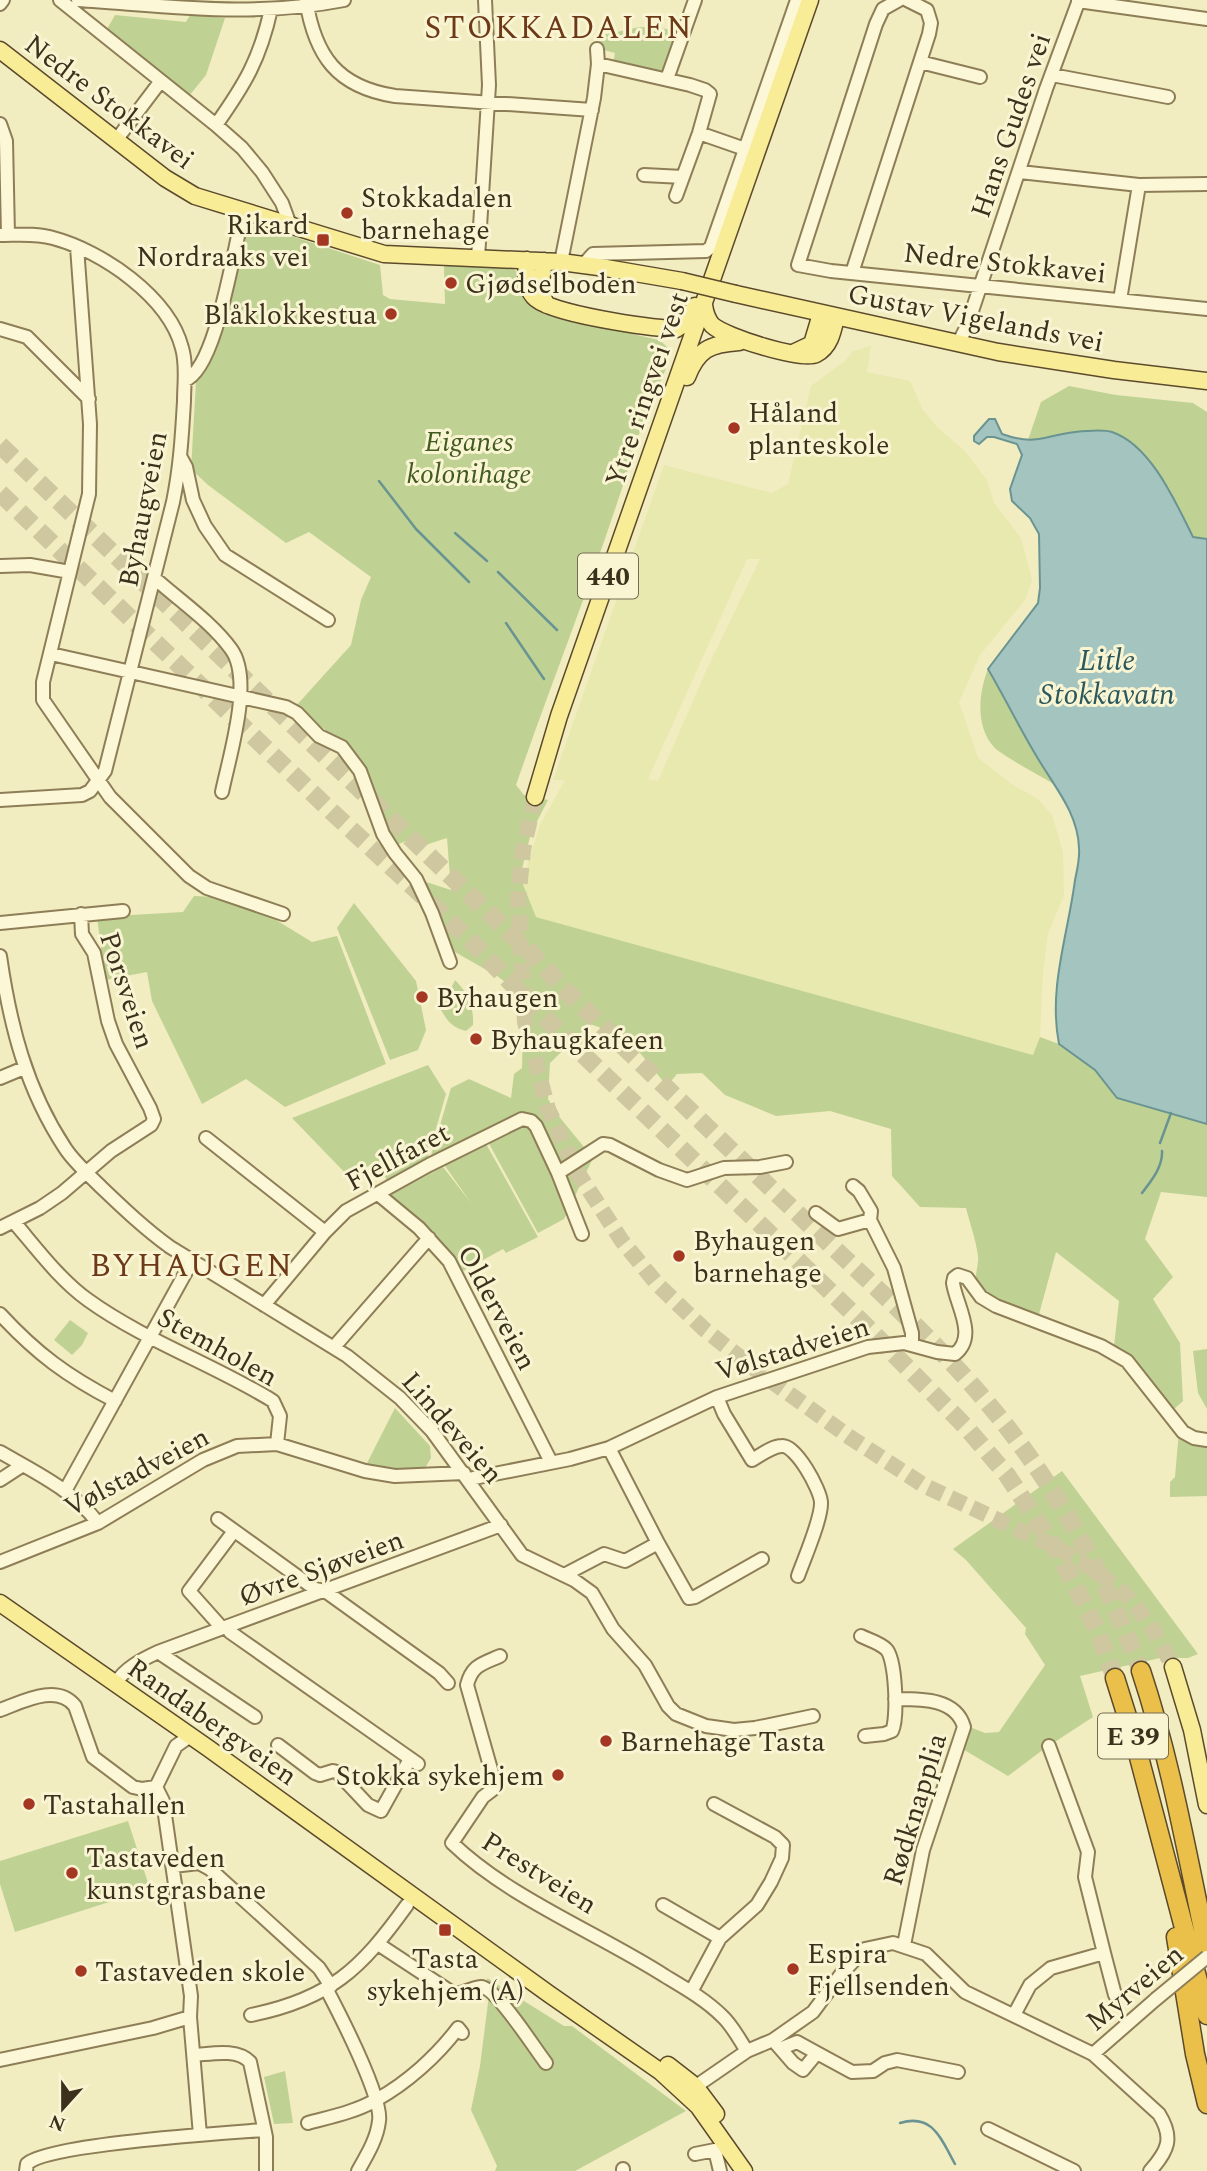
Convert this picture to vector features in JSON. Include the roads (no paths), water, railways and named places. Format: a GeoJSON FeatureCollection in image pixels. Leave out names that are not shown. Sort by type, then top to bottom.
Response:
{"type":"FeatureCollection","features":[{"type":"Feature","properties":{"kind":"highway","name":"E 39"},"geometry":{"type":"LineString","coordinates":[[1141,1671],[1162,1740],[1207,1948]]}},
{"type":"Feature","properties":{"kind":"highway","name":"E 39"},"geometry":{"type":"LineString","coordinates":[[1115,1678],[1135,1742],[1207,2015]]}},
{"type":"Feature","properties":{"kind":"highway","name":"E 39"},"geometry":{"type":"LineString","coordinates":[[1181,1820],[1192,1839],[1207,1899]]}},
{"type":"Feature","properties":{"kind":"highway","name":"E 39"},"geometry":{"type":"LineString","coordinates":[[1165,1858],[1162,1873],[1195,2054],[1207,2104]]}},
{"type":"Feature","properties":{"kind":"main road","name":"Ytre ringvei vest"},"geometry":{"type":"LineString","coordinates":[[535,797],[559,716],[810,0]]}},
{"type":"Feature","properties":{"kind":"main road","name":"Nedre Stokkavei"},"geometry":{"type":"LineString","coordinates":[[0,50],[179,188],[195,196],[384,254],[584,264],[682,281]]}},
{"type":"Feature","properties":{"kind":"main road"},"geometry":{"type":"LineString","coordinates":[[527,260],[527,280],[531,293],[548,307]]}},
{"type":"Feature","properties":{"kind":"main road"},"geometry":{"type":"LineString","coordinates":[[548,307],[541,296],[540,288],[552,262]]}},
{"type":"Feature","properties":{"kind":"main road","name":"440"},"geometry":{"type":"LineString","coordinates":[[595,318],[676,329],[688,321],[702,292],[714,277]]}},
{"type":"Feature","properties":{"kind":"main road","name":"Gustav Vigelands vei"},"geometry":{"type":"LineString","coordinates":[[682,281],[829,315],[1044,359],[1207,381]]}},
{"type":"Feature","properties":{"kind":"main road","name":"440"},"geometry":{"type":"LineString","coordinates":[[704,305],[707,317],[714,327],[745,342]]}},
{"type":"Feature","properties":{"kind":"main road","name":"440"},"geometry":{"type":"LineString","coordinates":[[548,307],[664,334],[673,339],[685,356]]}},
{"type":"Feature","properties":{"kind":"main road","name":"440"},"geometry":{"type":"LineString","coordinates":[[655,444],[668,428],[690,370],[700,354],[713,345],[724,342],[745,342],[793,353],[813,344],[829,315]]}},
{"type":"Feature","properties":{"kind":"main road","name":"Randabergveien"},"geometry":{"type":"LineString","coordinates":[[0,1603],[549,1994],[662,2073],[691,2090],[707,2117],[747,2171]]}},
{"type":"Feature","properties":{"kind":"main road"},"geometry":{"type":"LineString","coordinates":[[1173,1667],[1192,1730],[1207,1805]]}},
{"type":"Feature","properties":{"kind":"street"},"geometry":{"type":"LineString","coordinates":[[60,0],[242,148],[282,203],[290,225]]}},
{"type":"Feature","properties":{"kind":"street"},"geometry":{"type":"LineString","coordinates":[[78,0],[271,9],[344,0]]}},
{"type":"Feature","properties":{"kind":"street"},"geometry":{"type":"LineString","coordinates":[[478,258],[488,103],[485,0]]}},
{"type":"Feature","properties":{"kind":"street"},"geometry":{"type":"LineString","coordinates":[[667,79],[695,0]]}},
{"type":"Feature","properties":{"kind":"street"},"geometry":{"type":"LineString","coordinates":[[584,264],[593,254],[706,251],[711,247],[797,0]]}},
{"type":"Feature","properties":{"kind":"street","name":"Nedre Stokkavei"},"geometry":{"type":"LineString","coordinates":[[899,0],[883,9],[876,24],[798,265],[852,273],[1207,309]]}},
{"type":"Feature","properties":{"kind":"street"},"geometry":{"type":"LineString","coordinates":[[852,273],[932,23],[926,10],[907,0]]}},
{"type":"Feature","properties":{"kind":"street","name":"Hans Gudes vei"},"geometry":{"type":"LineString","coordinates":[[959,342],[982,285],[1078,1],[1207,19]]}},
{"type":"Feature","properties":{"kind":"street"},"geometry":{"type":"LineString","coordinates":[[307,3],[316,41],[327,61],[357,86],[395,96],[592,110]]}},
{"type":"Feature","properties":{"kind":"street"},"geometry":{"type":"LineString","coordinates":[[216,125],[249,77],[259,54],[271,9]]}},
{"type":"Feature","properties":{"kind":"street"},"geometry":{"type":"LineString","coordinates":[[552,262],[592,110],[598,64],[597,49]]}},
{"type":"Feature","properties":{"kind":"street"},"geometry":{"type":"LineString","coordinates":[[920,62],[980,77]]}},
{"type":"Feature","properties":{"kind":"street"},"geometry":{"type":"LineString","coordinates":[[598,64],[667,79],[705,90],[710,94],[676,196]]}},
{"type":"Feature","properties":{"kind":"street"},"geometry":{"type":"LineString","coordinates":[[1052,75],[1168,97]]}},
{"type":"Feature","properties":{"kind":"street","name":"Nedre Stokkavei"},"geometry":{"type":"LineString","coordinates":[[120,135],[160,82]]}},
{"type":"Feature","properties":{"kind":"street"},"geometry":{"type":"LineString","coordinates":[[0,124],[6,141],[4,235]]}},
{"type":"Feature","properties":{"kind":"street"},"geometry":{"type":"LineString","coordinates":[[699,133],[745,149]]}},
{"type":"Feature","properties":{"kind":"street"},"geometry":{"type":"LineString","coordinates":[[1020,172],[1139,186],[1207,184]]}},
{"type":"Feature","properties":{"kind":"street"},"geometry":{"type":"LineString","coordinates":[[644,175],[683,177]]}},
{"type":"Feature","properties":{"kind":"street"},"geometry":{"type":"LineString","coordinates":[[1120,300],[1139,186]]}},
{"type":"Feature","properties":{"kind":"street"},"geometry":{"type":"LineString","coordinates":[[185,380],[198,370],[215,337],[244,211]]}},
{"type":"Feature","properties":{"kind":"street","name":"Byhaugveien"},"geometry":{"type":"LineString","coordinates":[[4,235],[42,236],[78,247],[128,278],[147,291],[162,308],[179,336],[183,351],[185,380],[181,458],[173,502],[109,761],[99,782]]}},
{"type":"Feature","properties":{"kind":"street"},"geometry":{"type":"LineString","coordinates":[[78,247],[89,398],[89,494],[43,682],[45,705],[110,797],[198,884],[283,914]]}},
{"type":"Feature","properties":{"kind":"street"},"geometry":{"type":"LineString","coordinates":[[0,329],[27,337],[89,398]]}},
{"type":"Feature","properties":{"kind":"street"},"geometry":{"type":"LineString","coordinates":[[181,458],[186,467],[193,500],[205,526],[225,555],[328,620]]}},
{"type":"Feature","properties":{"kind":"street"},"geometry":{"type":"LineString","coordinates":[[0,566],[30,565],[70,572]]}},
{"type":"Feature","properties":{"kind":"street"},"geometry":{"type":"LineString","coordinates":[[154,581],[159,582],[213,629],[233,651],[242,698],[222,792]]}},
{"type":"Feature","properties":{"kind":"street"},"geometry":{"type":"LineString","coordinates":[[51,654],[294,710],[319,736],[346,751],[366,783],[383,834],[416,878],[450,962]]}},
{"type":"Feature","properties":{"kind":"street"},"geometry":{"type":"LineString","coordinates":[[0,800],[82,795],[99,782]]}},
{"type":"Feature","properties":{"kind":"street"},"geometry":{"type":"LineString","coordinates":[[0,923],[123,911]]}},
{"type":"Feature","properties":{"kind":"street","name":"Porsveien"},"geometry":{"type":"LineString","coordinates":[[81,914],[82,934],[94,953],[107,1021],[116,1044],[154,1116],[151,1125],[111,1151],[86,1173]]}},
{"type":"Feature","properties":{"kind":"street","name":"Lindeveien"},"geometry":{"type":"LineString","coordinates":[[0,956],[10,1017],[35,1096],[65,1149],[86,1173],[142,1226],[192,1261],[334,1347],[400,1398],[432,1431],[526,1558],[564,1575],[592,1593],[613,1629],[645,1665],[668,1706],[676,1714],[706,1726],[734,1730],[813,1716]]}},
{"type":"Feature","properties":{"kind":"street"},"geometry":{"type":"LineString","coordinates":[[0,1078],[24,1068]]}},
{"type":"Feature","properties":{"kind":"street","name":"Fjellfaret"},"geometry":{"type":"LineString","coordinates":[[264,1305],[346,1211],[429,1165],[522,1119],[531,1121],[536,1126],[582,1234]]}},
{"type":"Feature","properties":{"kind":"street"},"geometry":{"type":"LineString","coordinates":[[206,1138],[325,1232]]}},
{"type":"Feature","properties":{"kind":"street"},"geometry":{"type":"LineString","coordinates":[[558,1173],[607,1144],[675,1178],[687,1180],[724,1168],[760,1167],[786,1162]]}},
{"type":"Feature","properties":{"kind":"street"},"geometry":{"type":"LineString","coordinates":[[0,1228],[51,1200],[86,1173]]}},
{"type":"Feature","properties":{"kind":"street"},"geometry":{"type":"LineString","coordinates":[[853,1186],[871,1211],[870,1220],[897,1277],[912,1333],[912,1344]]}},
{"type":"Feature","properties":{"kind":"street","name":"Olderveien"},"geometry":{"type":"LineString","coordinates":[[378,1194],[429,1238],[456,1272],[551,1462]]}},
{"type":"Feature","properties":{"kind":"street"},"geometry":{"type":"LineString","coordinates":[[816,1213],[838,1229],[870,1220]]}},
{"type":"Feature","properties":{"kind":"street","name":"Stemholen"},"geometry":{"type":"LineString","coordinates":[[14,1222],[86,1299],[151,1337],[273,1401],[280,1416],[276,1444]]}},
{"type":"Feature","properties":{"kind":"street"},"geometry":{"type":"LineString","coordinates":[[334,1347],[429,1238]]}},
{"type":"Feature","properties":{"kind":"street"},"geometry":{"type":"LineString","coordinates":[[65,1491],[192,1261]]}},
{"type":"Feature","properties":{"kind":"street","name":"Vølstadveien"},"geometry":{"type":"LineString","coordinates":[[0,1562],[98,1523],[216,1453],[237,1446],[276,1444],[379,1474],[408,1477],[466,1476],[551,1462],[610,1448],[717,1397],[868,1347],[912,1344],[951,1355],[961,1348],[965,1327],[953,1283],[954,1278],[961,1275],[967,1278],[981,1297],[996,1306],[1101,1346],[1127,1361],[1183,1432],[1194,1438],[1207,1440]]}},
{"type":"Feature","properties":{"kind":"street"},"geometry":{"type":"LineString","coordinates":[[0,1314],[40,1354],[74,1379],[115,1401]]}},
{"type":"Feature","properties":{"kind":"street"},"geometry":{"type":"LineString","coordinates":[[717,1397],[724,1414],[752,1460],[780,1446],[791,1448],[797,1453],[817,1490],[821,1503],[819,1512],[797,1576]]}},
{"type":"Feature","properties":{"kind":"street"},"geometry":{"type":"LineString","coordinates":[[610,1448],[658,1543],[691,1598],[762,1559]]}},
{"type":"Feature","properties":{"kind":"street"},"geometry":{"type":"LineString","coordinates":[[0,1452],[65,1491],[88,1509],[98,1523]]}},
{"type":"Feature","properties":{"kind":"street"},"geometry":{"type":"LineString","coordinates":[[0,1480],[23,1465]]}},
{"type":"Feature","properties":{"kind":"street"},"geometry":{"type":"LineString","coordinates":[[218,1519],[315,1589],[325,1591],[439,1673],[448,1683]]}},
{"type":"Feature","properties":{"kind":"street","name":"Øvre Sjøveien"},"geometry":{"type":"LineString","coordinates":[[115,1684],[121,1675],[158,1652],[500,1525]]}},
{"type":"Feature","properties":{"kind":"street"},"geometry":{"type":"LineString","coordinates":[[234,1531],[189,1591],[225,1628],[414,1761],[381,1811],[368,1805],[337,1772],[320,1775],[315,1773],[278,1745]]}},
{"type":"Feature","properties":{"kind":"street"},"geometry":{"type":"LineString","coordinates":[[564,1575],[604,1554],[625,1561],[658,1543]]}},
{"type":"Feature","properties":{"kind":"street","name":"Rødknapplia"},"geometry":{"type":"LineString","coordinates":[[861,1636],[889,1652],[895,1699],[894,1726],[891,1731],[865,1736]]}},
{"type":"Feature","properties":{"kind":"street"},"geometry":{"type":"LineString","coordinates":[[158,1652],[256,1717]]}},
{"type":"Feature","properties":{"kind":"street","name":"Prestveien"},"geometry":{"type":"LineString","coordinates":[[500,1656],[477,1666],[470,1674],[467,1685],[496,1787],[484,1797],[452,1843],[532,1900],[691,1992],[723,2017],[747,2051]]}},
{"type":"Feature","properties":{"kind":"street"},"geometry":{"type":"LineString","coordinates":[[0,1710],[47,1694],[70,1700],[75,1706],[93,1757],[133,1787],[156,1787]]}},
{"type":"Feature","properties":{"kind":"street","name":"Rødknapplia"},"geometry":{"type":"LineString","coordinates":[[895,1699],[915,1699],[946,1706],[961,1716],[964,1727],[923,1850],[904,1945]]}},
{"type":"Feature","properties":{"kind":"street"},"geometry":{"type":"LineString","coordinates":[[156,1787],[165,1770],[185,1752],[190,1736]]}},
{"type":"Feature","properties":{"kind":"street"},"geometry":{"type":"LineString","coordinates":[[1049,1746],[1088,1852],[1085,1877],[1115,1996]]}},
{"type":"Feature","properties":{"kind":"street"},"geometry":{"type":"LineString","coordinates":[[156,1787],[163,1801],[191,1996],[190,2017],[200,2135]]}},
{"type":"Feature","properties":{"kind":"street"},"geometry":{"type":"LineString","coordinates":[[691,1992],[720,1938],[757,1905],[777,1872],[782,1858],[783,1845],[775,1837],[714,1804]]}},
{"type":"Feature","properties":{"kind":"street"},"geometry":{"type":"LineString","coordinates":[[173,1866],[199,1863],[210,1869],[319,1968],[376,2100],[380,2119],[376,2136],[358,2171]]}},
{"type":"Feature","properties":{"kind":"street"},"geometry":{"type":"LineString","coordinates":[[251,2015],[300,2003],[349,1974],[378,1944],[407,1905]]}},
{"type":"Feature","properties":{"kind":"street"},"geometry":{"type":"LineString","coordinates":[[663,1905],[720,1938]]}},
{"type":"Feature","properties":{"kind":"street"},"geometry":{"type":"LineString","coordinates":[[378,1944],[453,1994],[462,1994],[478,1987],[491,1992],[546,2063]]}},
{"type":"Feature","properties":{"kind":"street"},"geometry":{"type":"LineString","coordinates":[[778,2044],[813,2012],[842,1973],[865,1949],[880,1944],[904,1945],[926,1954],[965,1992],[1093,2054],[1159,2114],[1165,2125],[1167,2144],[1165,2155],[1150,2171]]}},
{"type":"Feature","properties":{"kind":"street"},"geometry":{"type":"LineString","coordinates":[[1014,2015],[1030,1985],[1051,1968],[1104,1953]]}},
{"type":"Feature","properties":{"kind":"street","name":"Myrveien"},"geometry":{"type":"LineString","coordinates":[[1093,2054],[1207,1957]]}},
{"type":"Feature","properties":{"kind":"street"},"geometry":{"type":"LineString","coordinates":[[0,2060],[153,2028],[190,2017]]}},
{"type":"Feature","properties":{"kind":"street"},"geometry":{"type":"LineString","coordinates":[[308,2123],[376,2100],[427,2062],[460,2030]]}},
{"type":"Feature","properties":{"kind":"street"},"geometry":{"type":"LineString","coordinates":[[691,2090],[747,2051],[797,2042],[852,2072],[873,2071],[885,2063],[897,2060],[958,2072]]}},
{"type":"Feature","properties":{"kind":"street"},"geometry":{"type":"LineString","coordinates":[[778,2044],[793,2063],[803,2070],[817,2053]]}},
{"type":"Feature","properties":{"kind":"street"},"geometry":{"type":"LineString","coordinates":[[194,2054],[236,2054],[248,2059],[264,2130],[266,2171]]}},
{"type":"Feature","properties":{"kind":"street"},"geometry":{"type":"LineString","coordinates":[[988,2129],[1074,2171]]}},
{"type":"Feature","properties":{"kind":"street"},"geometry":{"type":"LineString","coordinates":[[26,2171],[30,2160],[49,2153],[264,2130]]}},
{"type":"Feature","properties":{"kind":"street"},"geometry":{"type":"LineString","coordinates":[[695,2154],[715,2150],[720,2171]]}},
{"type":"Feature","properties":{"kind":"water","name":"Litle Stokkavatn"},"geometry":{"type":"Polygon","coordinates":[[[989,419],[995,419],[1002,434],[1014,438],[1031,440],[1099,430],[1112,432],[1126,439],[1139,449],[1161,477],[1193,537],[1207,539],[1207,1124],[1117,1098],[1095,1070],[1059,1044],[1056,1023],[1057,982],[1079,860],[1078,835],[1070,811],[988,669],[1038,603],[1040,588],[1039,534],[1030,518],[1012,501],[1010,489],[1022,455],[1017,444],[994,437],[987,437],[979,444],[974,441],[974,436],[989,419]]]}},
{"type":"Feature","properties":{"kind":"waterway"},"geometry":{"type":"LineString","coordinates":[[379,481],[416,529],[469,582]]}},
{"type":"Feature","properties":{"kind":"waterway"},"geometry":{"type":"LineString","coordinates":[[455,533],[487,561]]}},
{"type":"Feature","properties":{"kind":"waterway"},"geometry":{"type":"LineString","coordinates":[[498,572],[557,630]]}},
{"type":"Feature","properties":{"kind":"waterway"},"geometry":{"type":"LineString","coordinates":[[506,623],[544,679]]}},
{"type":"Feature","properties":{"kind":"waterway"},"geometry":{"type":"LineString","coordinates":[[1160,1143],[1171,1113]]}},
{"type":"Feature","properties":{"kind":"waterway"},"geometry":{"type":"LineString","coordinates":[[1142,1193],[1153,1179],[1162,1151]]}},
{"type":"Feature","properties":{"kind":"waterway"},"geometry":{"type":"LineString","coordinates":[[900,2123],[921,2122],[935,2130],[955,2164]]}},
{"type":"Feature","properties":{"kind":"tunnel"},"geometry":{"type":"LineString","coordinates":[[0,445],[535,957],[567,992],[896,1306],[968,1380],[1014,1436],[1077,1532],[1112,1600],[1141,1671]]}},
{"type":"Feature","properties":{"kind":"tunnel"},"geometry":{"type":"LineString","coordinates":[[0,493],[332,812],[465,935],[543,1016],[863,1323],[965,1426],[1007,1475],[1059,1554],[1098,1632],[1115,1678]]}},
{"type":"Feature","properties":{"kind":"tunnel"},"geometry":{"type":"LineString","coordinates":[[535,797],[523,850],[518,900],[525,1022],[548,1109],[576,1170],[622,1241],[658,1285],[704,1329],[851,1438],[925,1486],[1058,1548],[1096,1571],[1126,1595],[1145,1618],[1173,1667]]}},
{"type":"Feature","properties":{"kind":"place","name":"Stokkadalen barnehage"},"geometry":{"type":"Point","coordinates":[347,213]}},
{"type":"Feature","properties":{"kind":"place","name":"Rikard Nordraaks vei"},"geometry":{"type":"Point","coordinates":[323,240]}},
{"type":"Feature","properties":{"kind":"place","name":"Gjødselboden"},"geometry":{"type":"Point","coordinates":[451,283]}},
{"type":"Feature","properties":{"kind":"place","name":"Blåklokkestua"},"geometry":{"type":"Point","coordinates":[391,314]}},
{"type":"Feature","properties":{"kind":"place","name":"Håland planteskole"},"geometry":{"type":"Point","coordinates":[734,428]}},
{"type":"Feature","properties":{"kind":"place","name":"Byhaugen"},"geometry":{"type":"Point","coordinates":[422,997]}},
{"type":"Feature","properties":{"kind":"place","name":"Byhaugkafeen"},"geometry":{"type":"Point","coordinates":[476,1039]}},
{"type":"Feature","properties":{"kind":"place","name":"Byhaugen barnehage"},"geometry":{"type":"Point","coordinates":[679,1256]}},
{"type":"Feature","properties":{"kind":"place","name":"Barnehage Tasta"},"geometry":{"type":"Point","coordinates":[606,1741]}},
{"type":"Feature","properties":{"kind":"place","name":"Stokka sykehjem"},"geometry":{"type":"Point","coordinates":[558,1775]}},
{"type":"Feature","properties":{"kind":"place","name":"Tastahallen"},"geometry":{"type":"Point","coordinates":[29,1804]}},
{"type":"Feature","properties":{"kind":"place","name":"Tastaveden kunstgrasbane"},"geometry":{"type":"Point","coordinates":[72,1873]}},
{"type":"Feature","properties":{"kind":"place","name":"Tasta sykehjem (A)"},"geometry":{"type":"Point","coordinates":[445,1930]}},
{"type":"Feature","properties":{"kind":"place","name":"Espira Fjellsenden"},"geometry":{"type":"Point","coordinates":[793,1969]}},
{"type":"Feature","properties":{"kind":"place","name":"Tastaveden skole"},"geometry":{"type":"Point","coordinates":[81,1971]}},
{"type":"Feature","properties":{"kind":"district","name":"STOKKADALEN"},"geometry":{"type":"Point","coordinates":[559,27]}},
{"type":"Feature","properties":{"kind":"district","name":"BYHAUGEN"},"geometry":{"type":"Point","coordinates":[192,1265]}},
{"type":"Feature","properties":{"kind":"park label","name":"Eiganes kolonihage"},"geometry":{"type":"Point","coordinates":[469,457]}}]}
